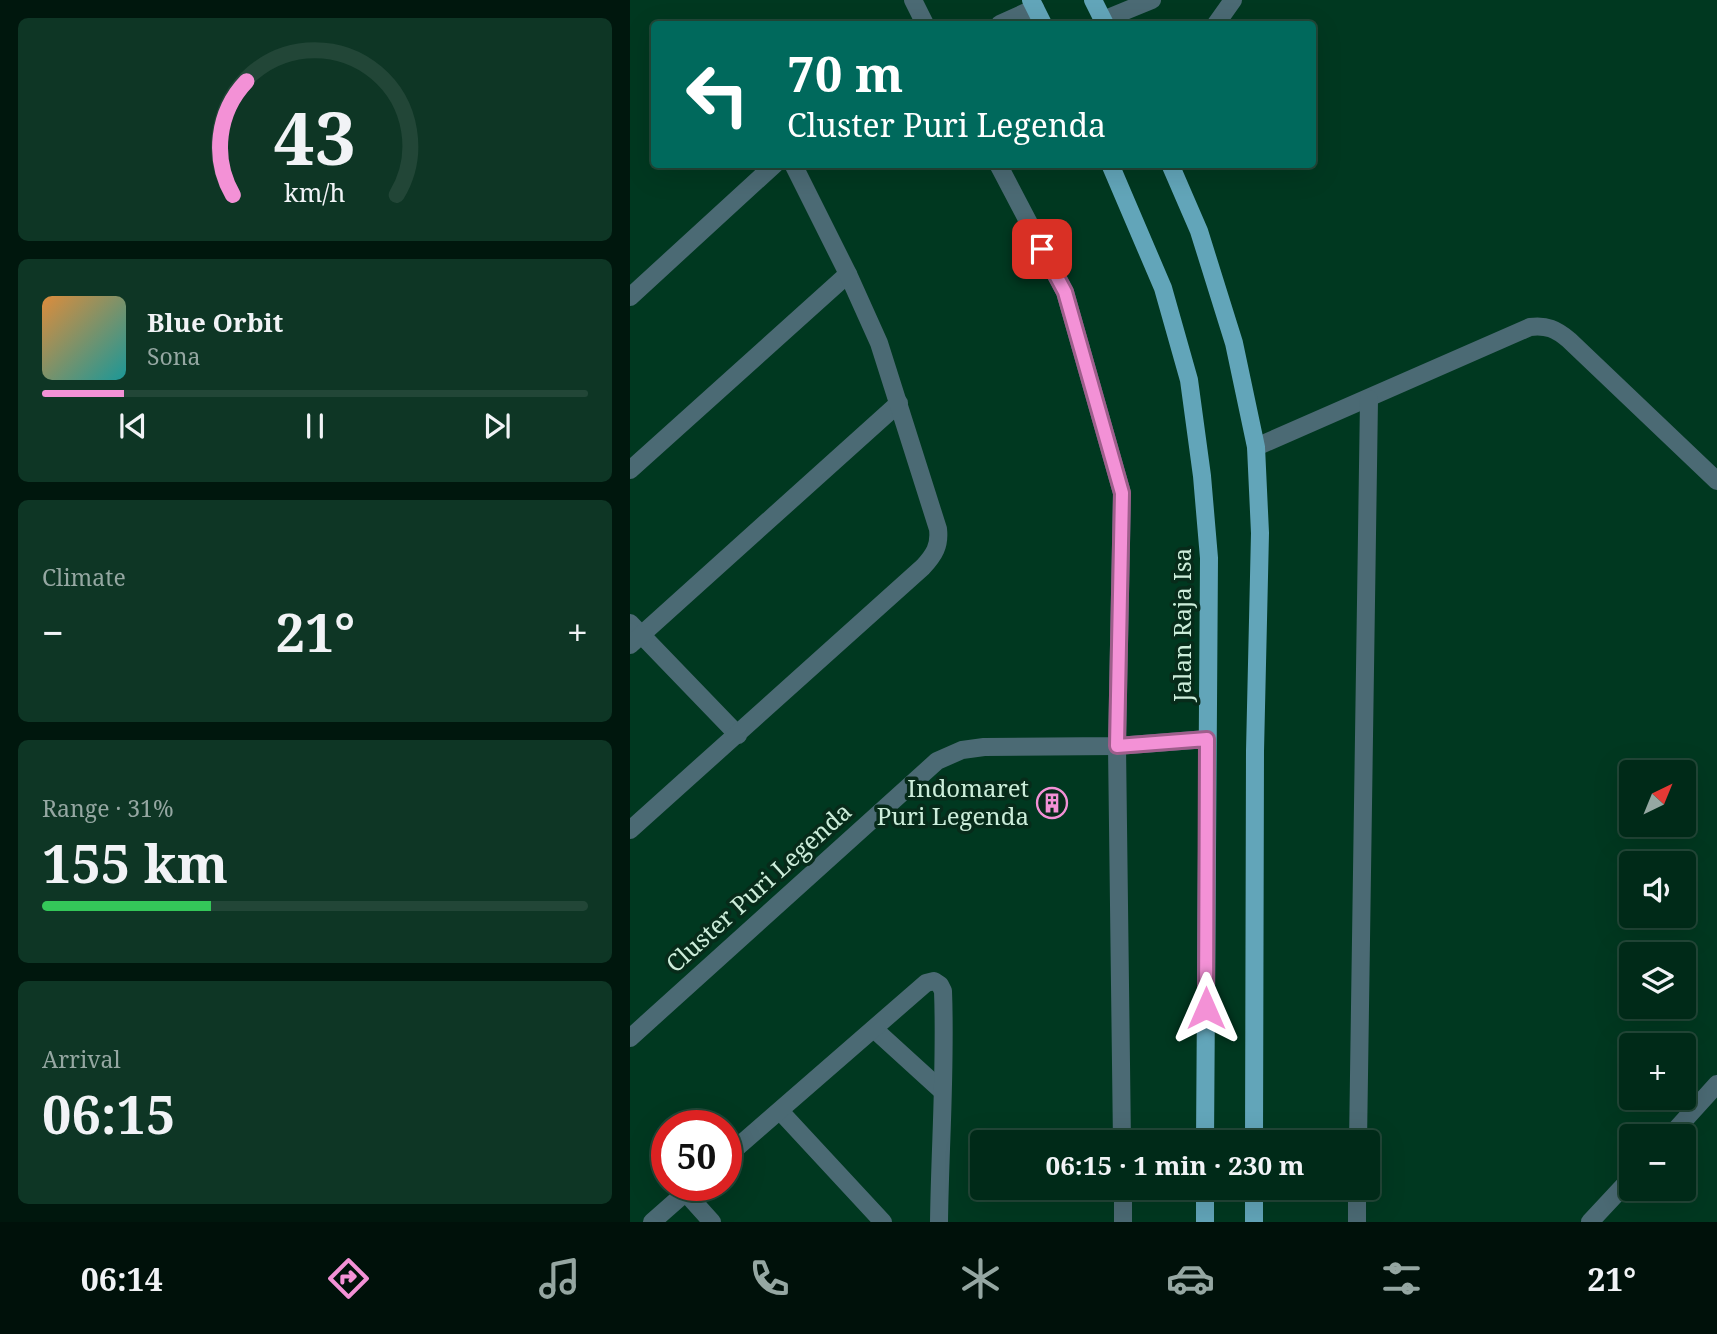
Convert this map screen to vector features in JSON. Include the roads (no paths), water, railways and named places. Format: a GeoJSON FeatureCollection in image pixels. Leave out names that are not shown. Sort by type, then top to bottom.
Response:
{"type":"FeatureCollection","features":[{"type":"Feature","properties":{"kind":"main road"},"geometry":{"type":"LineString","coordinates":[[1093,0],[1099,21]]}},
{"type":"Feature","properties":{"kind":"main road"},"geometry":{"type":"LineString","coordinates":[[1033,4],[1042,21]]}},
{"type":"Feature","properties":{"kind":"main road","name":"Jalan Raja Isa"},"geometry":{"type":"LineString","coordinates":[[1112,168],[1163,288],[1189,380],[1202,477],[1209,558],[1205,1130]]}},
{"type":"Feature","properties":{"kind":"main road"},"geometry":{"type":"LineString","coordinates":[[1172,168],[1199,231],[1234,343],[1256,447],[1260,533],[1255,751],[1254,1130]]}},
{"type":"Feature","properties":{"kind":"main road"},"geometry":{"type":"LineString","coordinates":[[1205,1200],[1205,1222]]}},
{"type":"Feature","properties":{"kind":"main road"},"geometry":{"type":"LineString","coordinates":[[1254,1200],[1254,1222]]}},
{"type":"Feature","properties":{"kind":"street"},"geometry":{"type":"LineString","coordinates":[[912,0],[923,21]]}},
{"type":"Feature","properties":{"kind":"street"},"geometry":{"type":"LineString","coordinates":[[1105,21],[1152,0]]}},
{"type":"Feature","properties":{"kind":"street"},"geometry":{"type":"LineString","coordinates":[[1218,21],[1233,0]]}},
{"type":"Feature","properties":{"kind":"street"},"geometry":{"type":"LineString","coordinates":[[1005,21],[1033,4]]}},
{"type":"Feature","properties":{"kind":"street"},"geometry":{"type":"LineString","coordinates":[[630,298],[771,168]]}},
{"type":"Feature","properties":{"kind":"street"},"geometry":{"type":"LineString","coordinates":[[630,830],[923,567],[936,551],[938,529],[879,343],[795,168]]}},
{"type":"Feature","properties":{"kind":"street"},"geometry":{"type":"LineString","coordinates":[[1000,168],[1065,292],[1122,493],[1117,746],[1122,1130]]}},
{"type":"Feature","properties":{"kind":"street"},"geometry":{"type":"LineString","coordinates":[[630,470],[848,274]]}},
{"type":"Feature","properties":{"kind":"street"},"geometry":{"type":"LineString","coordinates":[[1256,447],[1530,327],[1549,327],[1558,330],[1569,340],[1717,481]]}},
{"type":"Feature","properties":{"kind":"street"},"geometry":{"type":"LineString","coordinates":[[1358,1130],[1369,399]]}},
{"type":"Feature","properties":{"kind":"street"},"geometry":{"type":"LineString","coordinates":[[738,735],[634,634],[899,403]]}},
{"type":"Feature","properties":{"kind":"street","name":"Cluster Puri Legenda"},"geometry":{"type":"LineString","coordinates":[[630,1038],[937,761],[962,750],[984,747],[1117,746],[1207,739]]}},
{"type":"Feature","properties":{"kind":"street"},"geometry":{"type":"LineString","coordinates":[[742,1143],[926,983],[938,982],[943,991],[945,1041],[939,1222]]}},
{"type":"Feature","properties":{"kind":"street"},"geometry":{"type":"LineString","coordinates":[[874,1029],[942,1090]]}},
{"type":"Feature","properties":{"kind":"street"},"geometry":{"type":"LineString","coordinates":[[1681,1124],[1717,1084]]}},
{"type":"Feature","properties":{"kind":"street"},"geometry":{"type":"LineString","coordinates":[[780,1111],[883,1222]]}},
{"type":"Feature","properties":{"kind":"street"},"geometry":{"type":"LineString","coordinates":[[1590,1222],[1619,1191]]}},
{"type":"Feature","properties":{"kind":"street"},"geometry":{"type":"LineString","coordinates":[[1123,1200],[1123,1222]]}},
{"type":"Feature","properties":{"kind":"street"},"geometry":{"type":"LineString","coordinates":[[1357,1200],[1357,1222]]}},
{"type":"Feature","properties":{"kind":"street"},"geometry":{"type":"LineString","coordinates":[[652,1222],[676,1201]]}},
{"type":"Feature","properties":{"kind":"street"},"geometry":{"type":"LineString","coordinates":[[698,1201],[712,1222]]}},
{"type":"Feature","properties":{"kind":"place","name":"Indomaret Puri Legenda"},"geometry":{"type":"Point","coordinates":[1052,803]}}]}
